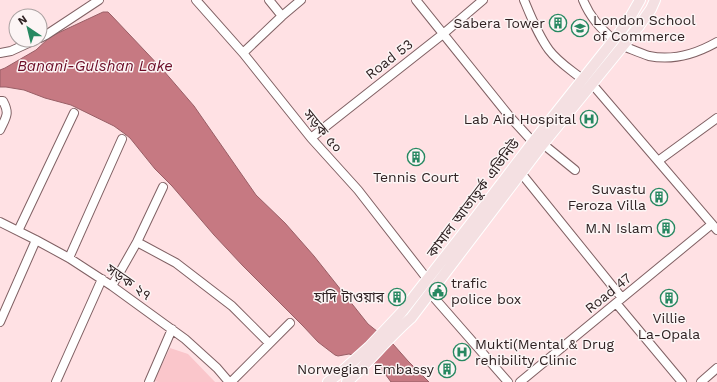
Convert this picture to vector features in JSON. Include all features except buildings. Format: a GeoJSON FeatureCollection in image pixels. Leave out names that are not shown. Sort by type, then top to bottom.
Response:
{"type":"FeatureCollection","features":[{"type":"Feature","properties":{"kind":"main road","name":"কামাল আতাতুর্ক এভিনিউ"},"geometry":{"type":"LineString","coordinates":[[427,286],[538,143],[582,79],[628,21],[640,0]]}},
{"type":"Feature","properties":{"kind":"main road","name":"কামাল আতাতুর্ক এভিনিউ"},"geometry":{"type":"LineString","coordinates":[[348,382],[366,364],[401,314],[427,286],[521,173],[538,143],[592,84],[647,15],[655,0]]}},
{"type":"Feature","properties":{"kind":"main road","name":"কামাল আতাতুর্ক এভিনিউ"},"geometry":{"type":"LineString","coordinates":[[328,382],[390,331]]}},
{"type":"Feature","properties":{"kind":"street"},"geometry":{"type":"LineString","coordinates":[[48,34],[99,0]]}},
{"type":"Feature","properties":{"kind":"street","name":"সড়ক ৫০"},"geometry":{"type":"LineString","coordinates":[[196,0],[243,53],[311,138],[358,190],[427,286],[508,382]]}},
{"type":"Feature","properties":{"kind":"street"},"geometry":{"type":"LineString","coordinates":[[269,0],[282,16]]}},
{"type":"Feature","properties":{"kind":"street"},"geometry":{"type":"LineString","coordinates":[[243,53],[301,0]]}},
{"type":"Feature","properties":{"kind":"street"},"geometry":{"type":"LineString","coordinates":[[416,0],[510,117],[538,143],[574,170]]}},
{"type":"Feature","properties":{"kind":"street","name":"Road 53"},"geometry":{"type":"LineString","coordinates":[[311,138],[483,0]]}},
{"type":"Feature","properties":{"kind":"street"},"geometry":{"type":"LineString","coordinates":[[524,0],[532,22],[550,51],[564,66],[582,79]]}},
{"type":"Feature","properties":{"kind":"street"},"geometry":{"type":"LineString","coordinates":[[583,0],[596,23],[614,40]]}},
{"type":"Feature","properties":{"kind":"street"},"geometry":{"type":"LineString","coordinates":[[622,46],[649,56],[677,57],[705,49],[717,42]]}},
{"type":"Feature","properties":{"kind":"street"},"geometry":{"type":"LineString","coordinates":[[0,54],[18,48]]}},
{"type":"Feature","properties":{"kind":"street"},"geometry":{"type":"LineString","coordinates":[[592,84],[715,227]]}},
{"type":"Feature","properties":{"kind":"street"},"geometry":{"type":"LineString","coordinates":[[0,130],[8,111],[1,101]]}},
{"type":"Feature","properties":{"kind":"street"},"geometry":{"type":"LineString","coordinates":[[18,231],[74,113]]}},
{"type":"Feature","properties":{"kind":"street"},"geometry":{"type":"LineString","coordinates":[[658,161],[717,118]]}},
{"type":"Feature","properties":{"kind":"street"},"geometry":{"type":"LineString","coordinates":[[69,258],[122,139]]}},
{"type":"Feature","properties":{"kind":"street"},"geometry":{"type":"LineString","coordinates":[[521,173],[682,382]]}},
{"type":"Feature","properties":{"kind":"street"},"geometry":{"type":"LineString","coordinates":[[112,286],[137,242],[163,187]]}},
{"type":"Feature","properties":{"kind":"street","name":"সড়ক ২৭"},"geometry":{"type":"LineString","coordinates":[[0,222],[69,258],[102,279],[185,339],[218,368],[230,382]]}},
{"type":"Feature","properties":{"kind":"street","name":"Road 47"},"geometry":{"type":"LineString","coordinates":[[520,382],[619,300],[715,227]]}},
{"type":"Feature","properties":{"kind":"street"},"geometry":{"type":"LineString","coordinates":[[0,322],[36,240]]}},
{"type":"Feature","properties":{"kind":"street"},"geometry":{"type":"LineString","coordinates":[[137,242],[176,264],[226,301],[269,343]]}},
{"type":"Feature","properties":{"kind":"street"},"geometry":{"type":"LineString","coordinates":[[56,382],[102,279]]}},
{"type":"Feature","properties":{"kind":"street"},"geometry":{"type":"LineString","coordinates":[[230,382],[290,323]]}},
{"type":"Feature","properties":{"kind":"street"},"geometry":{"type":"LineString","coordinates":[[149,382],[172,329]]}},
{"type":"Feature","properties":{"kind":"street"},"geometry":{"type":"LineString","coordinates":[[701,382],[717,368]]}},
{"type":"Feature","properties":{"kind":"shaded area"},"geometry":{"type":"Polygon","coordinates":[[[170,348],[188,354],[215,382],[154,381],[170,348]]]}},
{"type":"Feature","properties":{"kind":"water","name":"Banani-Gulshan Lake"},"geometry":{"type":"Polygon","coordinates":[[[103,12],[108,12],[163,70],[194,106],[256,195],[285,223],[314,256],[368,324],[393,344],[429,382],[391,382],[383,371],[374,364],[363,358],[349,354],[338,356],[335,355],[318,342],[214,235],[172,186],[155,169],[130,138],[114,126],[71,105],[45,98],[24,90],[0,87],[0,70],[38,48],[48,48],[48,39],[103,12]]]}},
{"type":"Feature","properties":{"kind":"place","name":"Sabera Tower"},"geometry":{"type":"Point","coordinates":[558,23]}},
{"type":"Feature","properties":{"kind":"place","name":"London School of Commerce"},"geometry":{"type":"Point","coordinates":[580,28]}},
{"type":"Feature","properties":{"kind":"place","name":"Lab Aid Hospital"},"geometry":{"type":"Point","coordinates":[589,119]}},
{"type":"Feature","properties":{"kind":"place","name":"Tennis Court"},"geometry":{"type":"Point","coordinates":[416,157]}},
{"type":"Feature","properties":{"kind":"place","name":"Suvastu Feroza Villa"},"geometry":{"type":"Point","coordinates":[659,197]}},
{"type":"Feature","properties":{"kind":"place","name":"M.N Islam"},"geometry":{"type":"Point","coordinates":[666,228]}},
{"type":"Feature","properties":{"kind":"place","name":"trafic police box"},"geometry":{"type":"Point","coordinates":[438,291]}},
{"type":"Feature","properties":{"kind":"place","name":"হাদি টাওয়ার"},"geometry":{"type":"Point","coordinates":[397,297]}},
{"type":"Feature","properties":{"kind":"place","name":"Villie La-Opala"},"geometry":{"type":"Point","coordinates":[669,298]}},
{"type":"Feature","properties":{"kind":"place","name":"Mukti(Mental & Drug rehibility Clinic"},"geometry":{"type":"Point","coordinates":[462,352]}},
{"type":"Feature","properties":{"kind":"place","name":"Norwegian Embassy"},"geometry":{"type":"Point","coordinates":[447,369]}}]}
